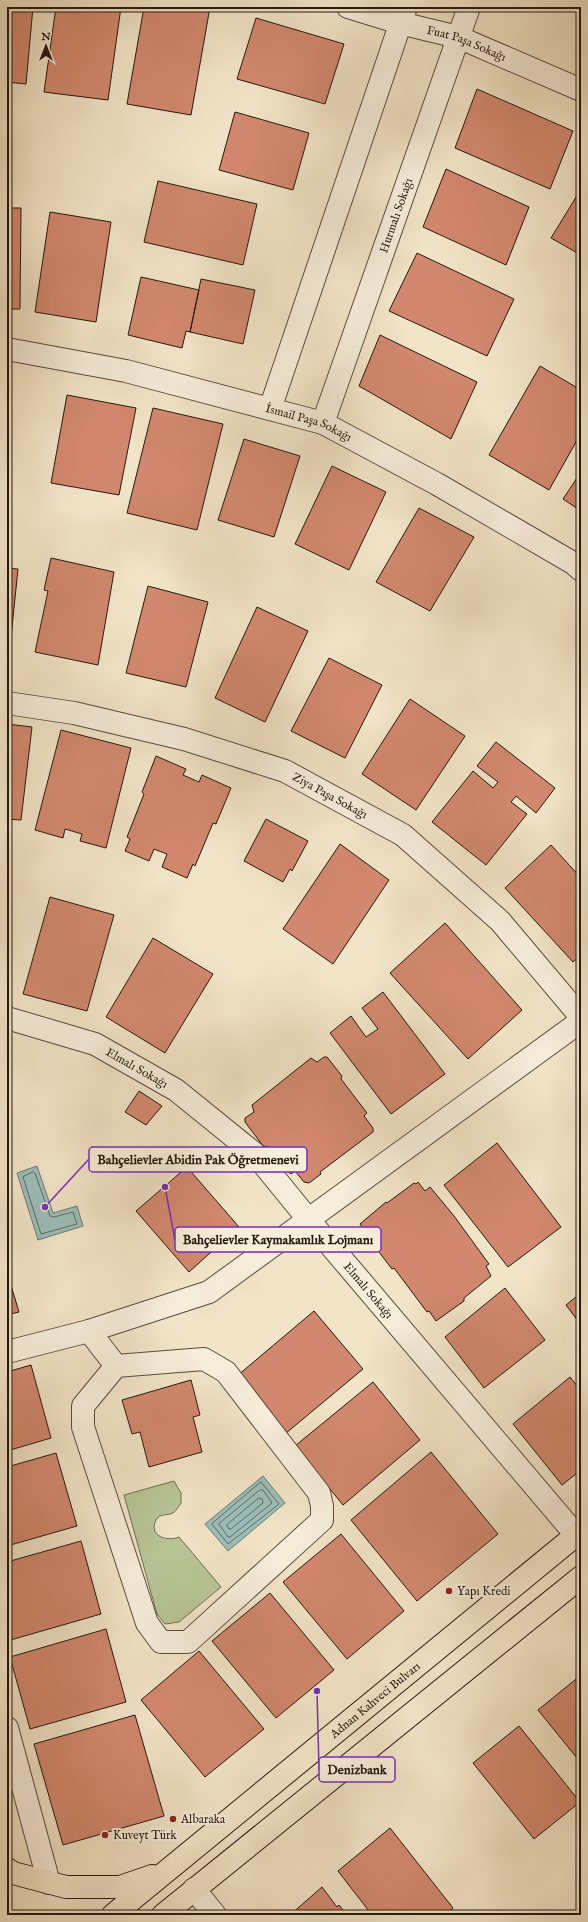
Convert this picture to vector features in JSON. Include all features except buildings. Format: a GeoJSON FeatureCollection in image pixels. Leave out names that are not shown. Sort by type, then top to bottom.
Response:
{"type":"FeatureCollection","features":[{"type":"Feature","properties":{"kind":"main road","name":"Adnan Kahveci Bulvarı"},"geometry":{"type":"LineString","coordinates":[[113,1915],[578,1533]]}},
{"type":"Feature","properties":{"kind":"main road"},"geometry":{"type":"LineString","coordinates":[[163,1915],[581,1577]]}},
{"type":"Feature","properties":{"kind":"main road"},"geometry":{"type":"LineString","coordinates":[[7,1869],[14,1873],[66,1887],[120,1888],[161,1874],[200,1845]]}},
{"type":"Feature","properties":{"kind":"street","name":"Fuat Paşa Sokağı"},"geometry":{"type":"LineString","coordinates":[[348,7],[403,15],[581,90]]}},
{"type":"Feature","properties":{"kind":"street","name":"Hurmalı Sokağı"},"geometry":{"type":"LineString","coordinates":[[324,423],[469,7]]}},
{"type":"Feature","properties":{"kind":"street"},"geometry":{"type":"LineString","coordinates":[[270,409],[403,15]]}},
{"type":"Feature","properties":{"kind":"street","name":"İsmail Paşa Sokağı"},"geometry":{"type":"LineString","coordinates":[[7,349],[126,371],[324,423],[437,484],[573,563],[581,570]]}},
{"type":"Feature","properties":{"kind":"street","name":"Ziya Paşa Sokağı"},"geometry":{"type":"LineString","coordinates":[[7,703],[74,713],[184,739],[285,771],[403,835],[500,921],[581,1017]]}},
{"type":"Feature","properties":{"kind":"street","name":"Elmalı Sokağı"},"geometry":{"type":"LineString","coordinates":[[7,1018],[95,1044],[176,1090],[254,1154],[578,1533]]}},
{"type":"Feature","properties":{"kind":"street"},"geometry":{"type":"LineString","coordinates":[[7,1352],[89,1331],[209,1292],[581,1021]]}},
{"type":"Feature","properties":{"kind":"street"},"geometry":{"type":"LineString","coordinates":[[89,1331],[116,1366]]}},
{"type":"Feature","properties":{"kind":"street"},"geometry":{"type":"LineString","coordinates":[[204,1359],[226,1372],[319,1493],[322,1506],[322,1520],[188,1642],[161,1642],[147,1623],[83,1427],[83,1406],[116,1366],[204,1359]]}},
{"type":"Feature","properties":{"kind":"street"},"geometry":{"type":"LineString","coordinates":[[7,1728],[49,1883]]}},
{"type":"Feature","properties":{"kind":"street"},"geometry":{"type":"LineString","coordinates":[[194,1889],[215,1915]]}},
{"type":"Feature","properties":{"kind":"green space"},"geometry":{"type":"Polygon","coordinates":[[[174,1481],[181,1493],[181,1503],[173,1513],[161,1516],[156,1520],[154,1526],[155,1530],[157,1534],[164,1538],[169,1539],[179,1537],[221,1587],[179,1622],[165,1624],[157,1614],[124,1495],[174,1481]]]}},
{"type":"Feature","properties":{"kind":"water"},"geometry":{"type":"Polygon","coordinates":[[[37,1166],[53,1213],[77,1206],[83,1226],[38,1240],[17,1173],[37,1166]]]}},
{"type":"Feature","properties":{"kind":"water"},"geometry":{"type":"Polygon","coordinates":[[[263,1476],[285,1503],[228,1551],[205,1524],[263,1476]]]}},
{"type":"Feature","properties":{"kind":"place","name":"Bahçelievler Kaymakamlık Lojmanı"},"geometry":{"type":"Point","coordinates":[165,1187]}},
{"type":"Feature","properties":{"kind":"place","name":"Bahçelievler Abidin Pak Öğretmenevi"},"geometry":{"type":"Point","coordinates":[45,1207]}},
{"type":"Feature","properties":{"kind":"place","name":"Yapı Kredi"},"geometry":{"type":"Point","coordinates":[449,1591]}},
{"type":"Feature","properties":{"kind":"place","name":"Denizbank"},"geometry":{"type":"Point","coordinates":[317,1691]}},
{"type":"Feature","properties":{"kind":"place","name":"Albaraka"},"geometry":{"type":"Point","coordinates":[173,1819]}},
{"type":"Feature","properties":{"kind":"place","name":"Kuveyt Türk"},"geometry":{"type":"Point","coordinates":[105,1835]}}]}
